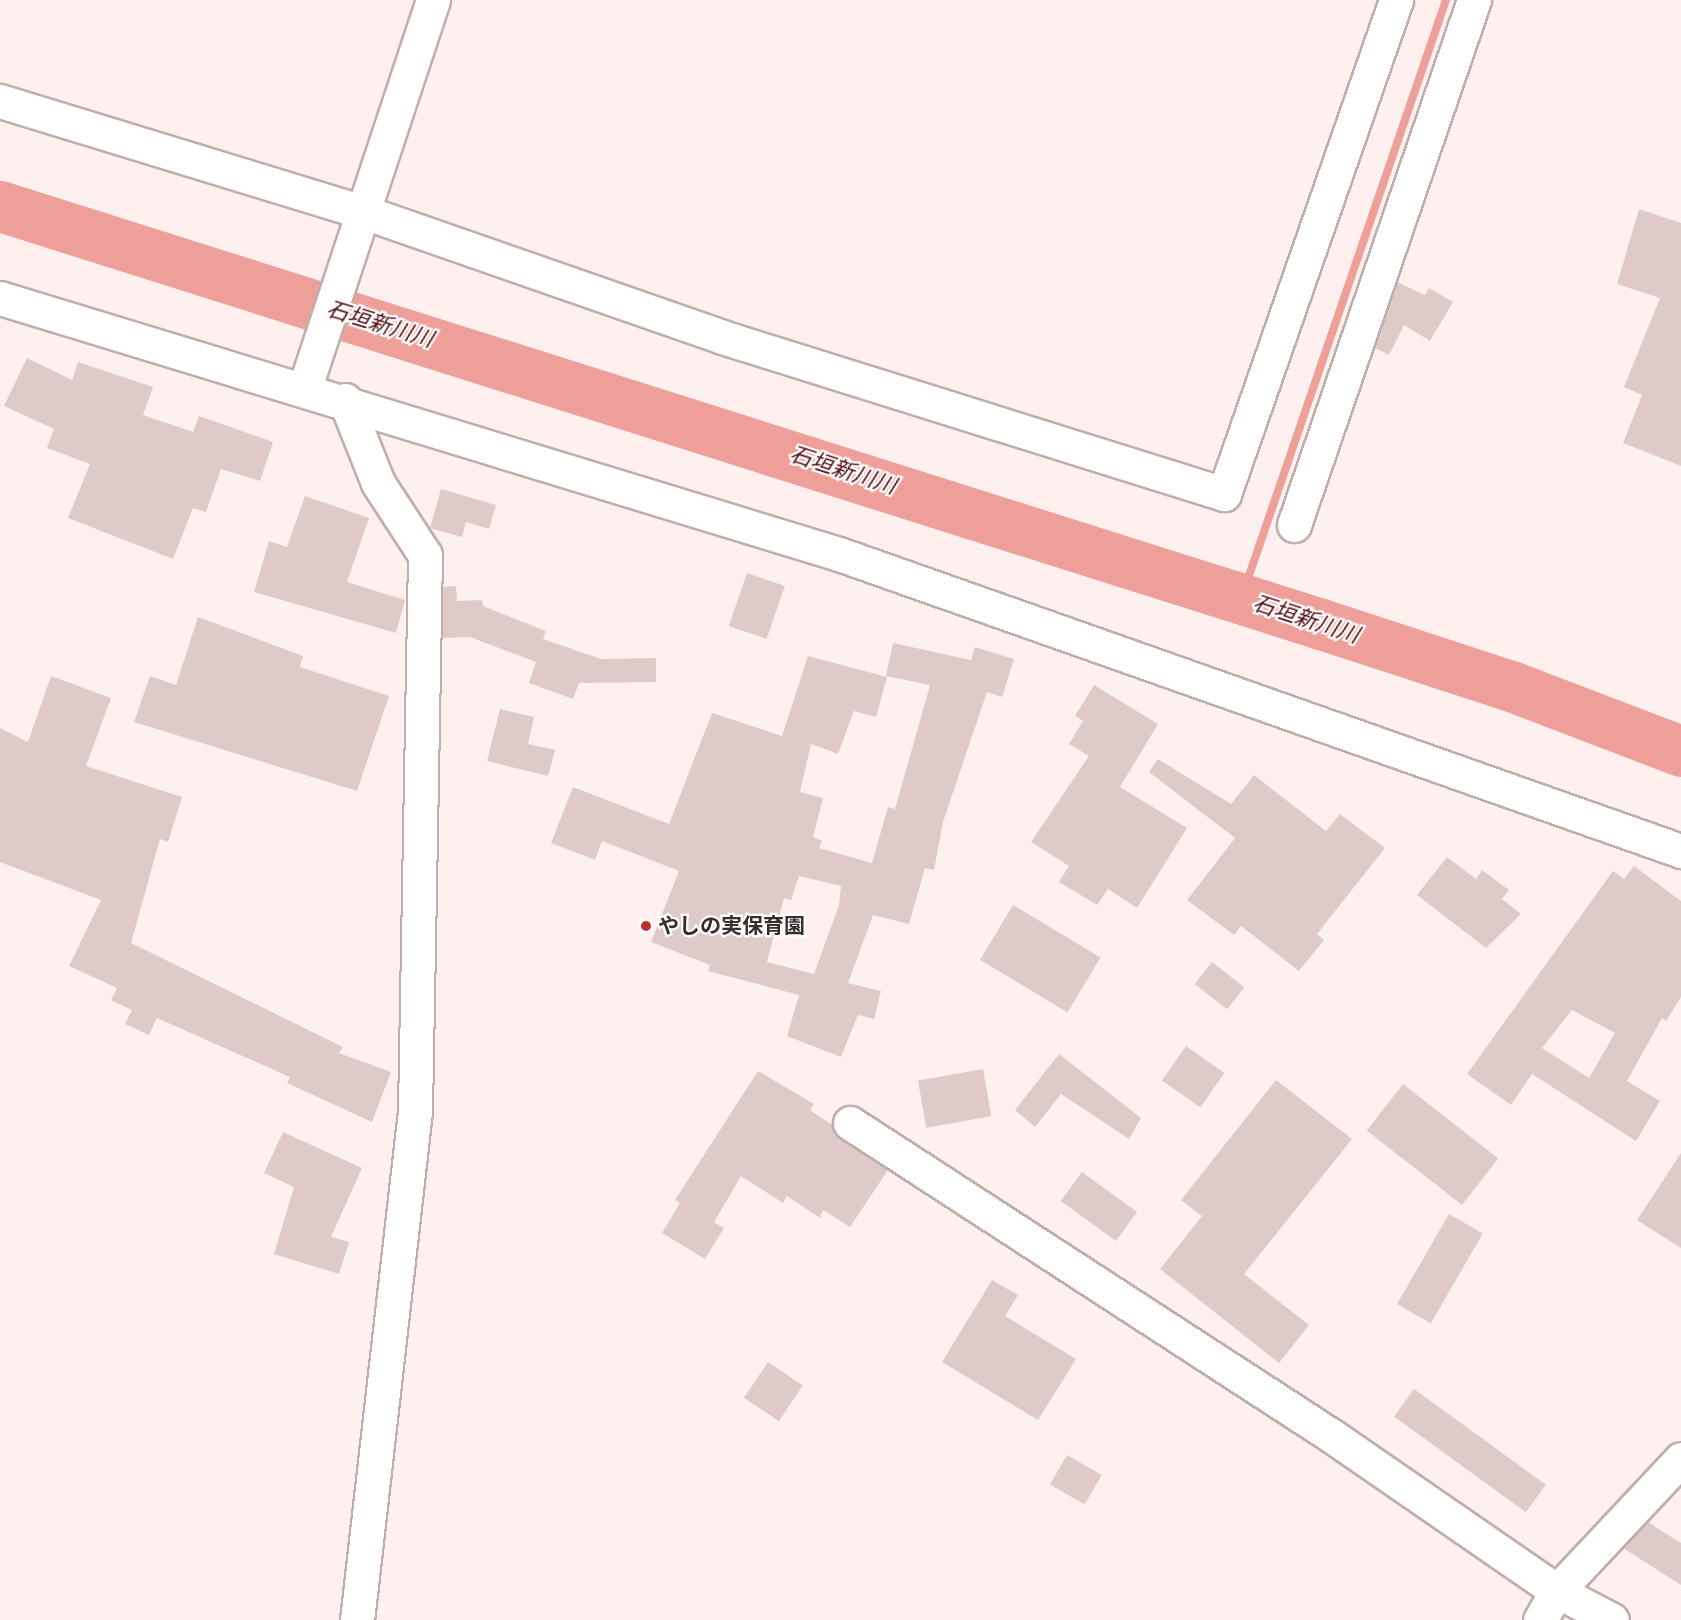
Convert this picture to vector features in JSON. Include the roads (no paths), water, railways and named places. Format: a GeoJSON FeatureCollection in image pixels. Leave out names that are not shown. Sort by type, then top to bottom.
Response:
{"type":"FeatureCollection","features":[{"type":"Feature","properties":{"kind":"street"},"geometry":{"type":"LineString","coordinates":[[305,387],[356,246],[364,212],[433,0]]}},
{"type":"Feature","properties":{"kind":"street"},"geometry":{"type":"LineString","coordinates":[[0,101],[364,212],[722,337],[1224,494],[1396,0]]}},
{"type":"Feature","properties":{"kind":"street"},"geometry":{"type":"LineString","coordinates":[[1294,525],[1473,0]]}},
{"type":"Feature","properties":{"kind":"street"},"geometry":{"type":"LineString","coordinates":[[0,298],[305,387],[839,555],[1681,851]]}},
{"type":"Feature","properties":{"kind":"street"},"geometry":{"type":"LineString","coordinates":[[345,400],[378,483],[424,555],[415,1111],[357,1620]]}},
{"type":"Feature","properties":{"kind":"street"},"geometry":{"type":"LineString","coordinates":[[850,1123],[1332,1436],[1557,1591],[1612,1620]]}},
{"type":"Feature","properties":{"kind":"street"},"geometry":{"type":"LineString","coordinates":[[1540,1620],[1557,1591],[1681,1459]]}},
{"type":"Feature","properties":{"kind":"waterway"},"geometry":{"type":"LineString","coordinates":[[1241,599],[1446,0]]}},
{"type":"Feature","properties":{"kind":"waterway","name":"石垣新川川"},"geometry":{"type":"LineString","coordinates":[[0,206],[1321,624],[1511,686],[1681,751]]}},
{"type":"Feature","properties":{"kind":"place","name":"やしの実保育園"},"geometry":{"type":"Point","coordinates":[646,926]}}]}
